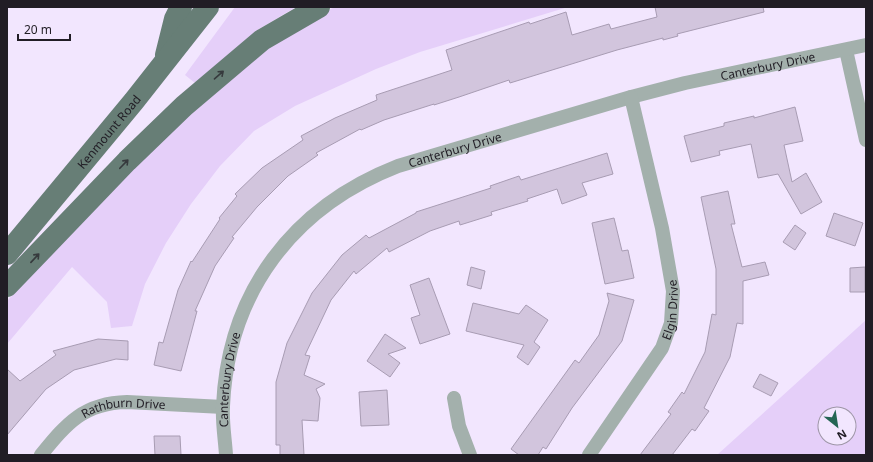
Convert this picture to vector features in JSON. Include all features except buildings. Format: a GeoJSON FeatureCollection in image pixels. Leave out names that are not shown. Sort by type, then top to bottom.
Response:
{"type":"FeatureCollection","features":[{"type":"Feature","properties":{"kind":"main road"},"geometry":{"type":"LineString","coordinates":[[164,64],[175,19],[181,7]]}},
{"type":"Feature","properties":{"kind":"main road","name":"Kenmount Road"},"geometry":{"type":"LineString","coordinates":[[7,254],[164,64],[208,7]]}},
{"type":"Feature","properties":{"kind":"main road"},"geometry":{"type":"LineString","coordinates":[[7,286],[127,161],[184,106],[262,40],[319,7]]}},
{"type":"Feature","properties":{"kind":"street","name":"Canterbury Drive"},"geometry":{"type":"LineString","coordinates":[[226,455],[223,407],[231,349],[242,315],[254,288],[269,263],[287,241],[319,211],[355,185],[398,166],[631,97],[685,83],[866,45]]}},
{"type":"Feature","properties":{"kind":"street"},"geometry":{"type":"LineString","coordinates":[[846,50],[866,140]]}},
{"type":"Feature","properties":{"kind":"street","name":"Elgin Drive"},"geometry":{"type":"LineString","coordinates":[[589,455],[662,348],[669,330],[673,310],[674,291],[662,228],[631,97]]}},
{"type":"Feature","properties":{"kind":"street"},"geometry":{"type":"LineString","coordinates":[[454,398],[459,426],[470,455]]}},
{"type":"Feature","properties":{"kind":"street","name":"Rathburn Drive"},"geometry":{"type":"LineString","coordinates":[[41,455],[72,420],[85,411],[98,405],[128,402],[223,407]]}},
{"type":"Feature","properties":{"kind":"shaded area"},"geometry":{"type":"Polygon","coordinates":[[[235,7],[296,7],[259,29],[195,83],[185,75],[235,7]]]}},
{"type":"Feature","properties":{"kind":"shaded area"},"geometry":{"type":"Polygon","coordinates":[[[335,7],[568,7],[420,52],[376,69],[295,106],[254,131],[220,166],[191,204],[166,243],[145,284],[132,326],[111,328],[107,302],[72,267],[7,344],[7,301],[132,166],[196,103],[299,24],[335,7]]]}},
{"type":"Feature","properties":{"kind":"shaded area"},"geometry":{"type":"Polygon","coordinates":[[[866,320],[866,455],[717,455],[866,320]]]}}]}
